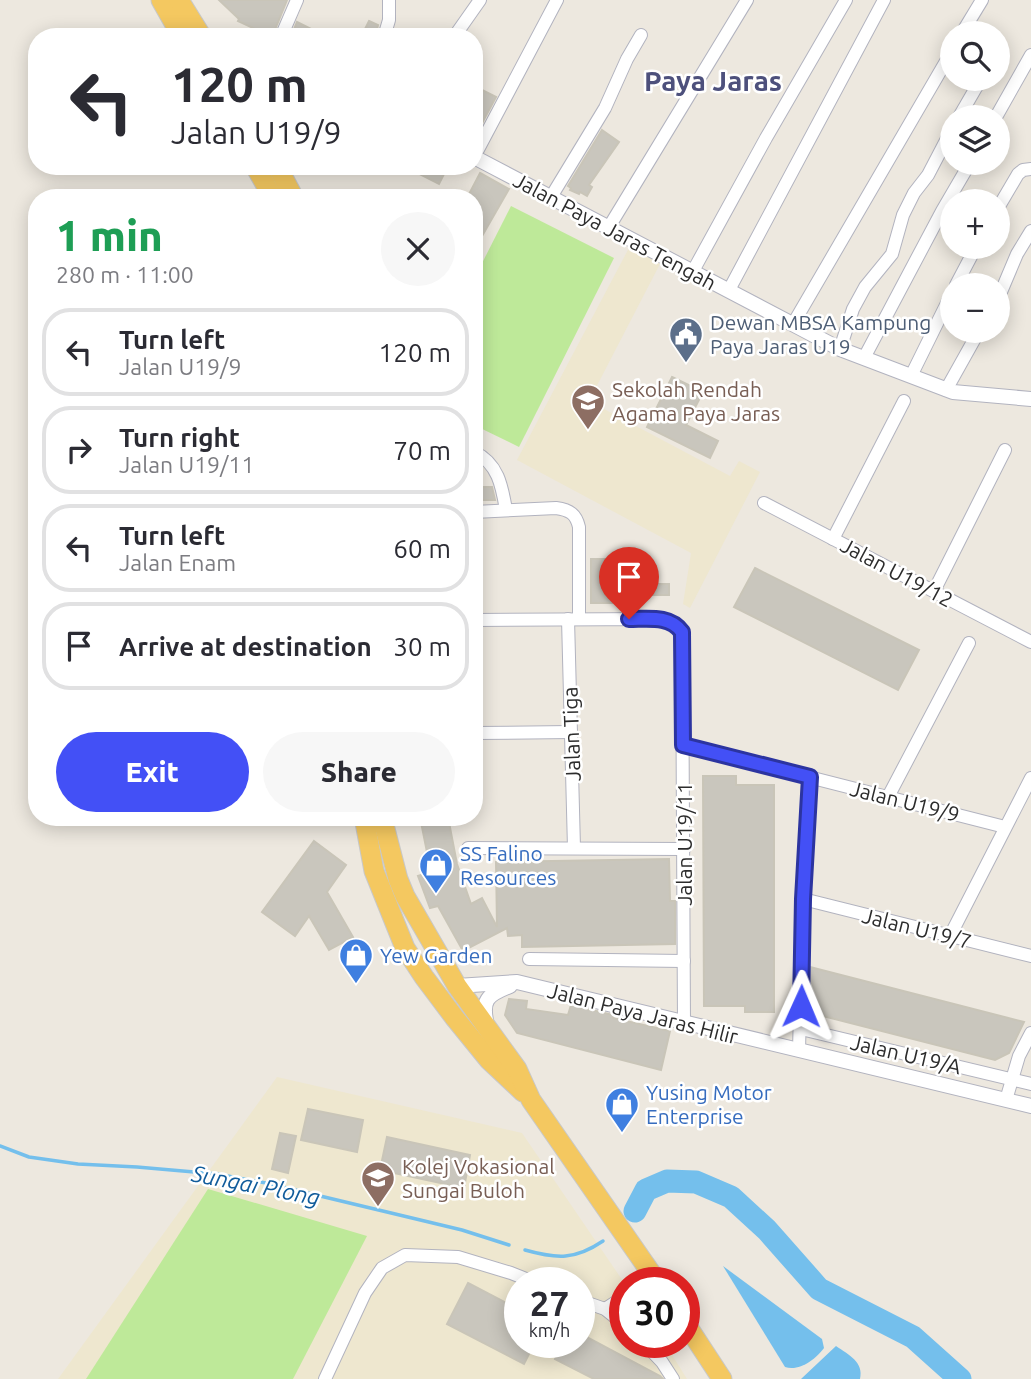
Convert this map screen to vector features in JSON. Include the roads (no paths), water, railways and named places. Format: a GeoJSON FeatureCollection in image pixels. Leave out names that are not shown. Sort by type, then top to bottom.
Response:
{"type":"FeatureCollection","features":[{"type":"Feature","properties":{"kind":"highway"},"geometry":{"type":"LineString","coordinates":[[161,0],[177,28]]}},
{"type":"Feature","properties":{"kind":"highway"},"geometry":{"type":"LineString","coordinates":[[184,2],[197,28]]}},
{"type":"Feature","properties":{"kind":"highway"},"geometry":{"type":"LineString","coordinates":[[366,826],[374,871],[405,948],[454,1017],[489,1060],[531,1100]]}},
{"type":"Feature","properties":{"kind":"highway"},"geometry":{"type":"LineString","coordinates":[[384,826],[405,896],[457,986],[517,1069],[531,1100],[643,1267]]}},
{"type":"Feature","properties":{"kind":"highway"},"geometry":{"type":"LineString","coordinates":[[374,871],[422,958],[438,978],[457,986]]}},
{"type":"Feature","properties":{"kind":"highway"},"geometry":{"type":"LineString","coordinates":[[457,986],[454,998],[458,1011],[489,1060]]}},
{"type":"Feature","properties":{"kind":"highway"},"geometry":{"type":"LineString","coordinates":[[700,1345],[722,1379]]}},
{"type":"Feature","properties":{"kind":"street"},"geometry":{"type":"LineString","coordinates":[[285,28],[297,0]]}},
{"type":"Feature","properties":{"kind":"street"},"geometry":{"type":"LineString","coordinates":[[387,28],[389,0]]}},
{"type":"Feature","properties":{"kind":"street"},"geometry":{"type":"LineString","coordinates":[[461,28],[481,0]]}},
{"type":"Feature","properties":{"kind":"street"},"geometry":{"type":"LineString","coordinates":[[483,140],[557,0]]}},
{"type":"Feature","properties":{"kind":"street"},"geometry":{"type":"LineString","coordinates":[[609,228],[747,0]]}},
{"type":"Feature","properties":{"kind":"street"},"geometry":{"type":"LineString","coordinates":[[693,271],[846,0]]}},
{"type":"Feature","properties":{"kind":"street"},"geometry":{"type":"LineString","coordinates":[[729,290],[884,0]]}},
{"type":"Feature","properties":{"kind":"street"},"geometry":{"type":"LineString","coordinates":[[969,21],[982,0]]}},
{"type":"Feature","properties":{"kind":"street"},"geometry":{"type":"LineString","coordinates":[[551,197],[605,108],[641,35]]}},
{"type":"Feature","properties":{"kind":"street"},"geometry":{"type":"LineString","coordinates":[[1003,105],[1031,55]]}},
{"type":"Feature","properties":{"kind":"street"},"geometry":{"type":"LineString","coordinates":[[793,324],[940,72]]}},
{"type":"Feature","properties":{"kind":"street"},"geometry":{"type":"LineString","coordinates":[[840,349],[853,309],[864,287],[892,254],[903,215],[940,152]]}},
{"type":"Feature","properties":{"kind":"street","name":"Jalan Paya Jaras Tengah"},"geometry":{"type":"LineString","coordinates":[[483,162],[840,349],[953,392],[1030,397]]}},
{"type":"Feature","properties":{"kind":"street"},"geometry":{"type":"LineString","coordinates":[[1009,189],[1018,174],[1031,169]]}},
{"type":"Feature","properties":{"kind":"street"},"geometry":{"type":"LineString","coordinates":[[864,358],[963,175]]}},
{"type":"Feature","properties":{"kind":"street"},"geometry":{"type":"LineString","coordinates":[[1009,273],[1031,231]]}},
{"type":"Feature","properties":{"kind":"street"},"geometry":{"type":"LineString","coordinates":[[911,376],[940,317]]}},
{"type":"Feature","properties":{"kind":"street"},"geometry":{"type":"LineString","coordinates":[[946,390],[972,343]]}},
{"type":"Feature","properties":{"kind":"street"},"geometry":{"type":"LineString","coordinates":[[833,539],[904,401]]}},
{"type":"Feature","properties":{"kind":"street"},"geometry":{"type":"LineString","coordinates":[[934,591],[1005,450]]}},
{"type":"Feature","properties":{"kind":"street"},"geometry":{"type":"LineString","coordinates":[[483,458],[496,470],[506,510],[483,511]]}},
{"type":"Feature","properties":{"kind":"street","name":"Jalan U19/12"},"geometry":{"type":"LineString","coordinates":[[764,503],[1030,638]]}},
{"type":"Feature","properties":{"kind":"street","name":"Jalan Tiga"},"geometry":{"type":"LineString","coordinates":[[506,510],[566,509],[573,514],[579,527],[573,619],[571,732],[574,848]]}},
{"type":"Feature","properties":{"kind":"street"},"geometry":{"type":"LineString","coordinates":[[483,620],[573,619]]}},
{"type":"Feature","properties":{"kind":"street","name":"Jalan U19/11"},"geometry":{"type":"LineString","coordinates":[[573,619],[654,619],[677,625],[682,632],[684,1023]]}},
{"type":"Feature","properties":{"kind":"street"},"geometry":{"type":"LineString","coordinates":[[888,797],[969,643]]}},
{"type":"Feature","properties":{"kind":"street"},"geometry":{"type":"LineString","coordinates":[[483,733],[571,732]]}},
{"type":"Feature","properties":{"kind":"street","name":"Jalan U19/9"},"geometry":{"type":"LineString","coordinates":[[683,745],[1005,827]]}},
{"type":"Feature","properties":{"kind":"street"},"geometry":{"type":"LineString","coordinates":[[799,1050],[810,777]]}},
{"type":"Feature","properties":{"kind":"street"},"geometry":{"type":"LineString","coordinates":[[950,936],[1031,778]]}},
{"type":"Feature","properties":{"kind":"street"},"geometry":{"type":"LineString","coordinates":[[468,848],[684,849]]}},
{"type":"Feature","properties":{"kind":"street","name":"Jalan U19/7"},"geometry":{"type":"LineString","coordinates":[[803,899],[1031,956]]}},
{"type":"Feature","properties":{"kind":"street"},"geometry":{"type":"LineString","coordinates":[[529,958],[684,961]]}},
{"type":"Feature","properties":{"kind":"street"},"geometry":{"type":"LineString","coordinates":[[487,1029],[483,1009],[488,998],[496,991],[517,982]]}},
{"type":"Feature","properties":{"kind":"street","name":"Jalan Paya Jaras Hilir"},"geometry":{"type":"LineString","coordinates":[[457,986],[517,982],[1031,1106]]}},
{"type":"Feature","properties":{"kind":"street","name":"Jalan U19/A"},"geometry":{"type":"LineString","coordinates":[[801,1029],[1031,1084]]}},
{"type":"Feature","properties":{"kind":"street"},"geometry":{"type":"LineString","coordinates":[[1006,1100],[1018,1056],[1031,1033]]}},
{"type":"Feature","properties":{"kind":"street"},"geometry":{"type":"LineString","coordinates":[[325,1379],[365,1293],[382,1268],[405,1255],[458,1258],[504,1271]]}},
{"type":"Feature","properties":{"kind":"street"},"geometry":{"type":"LineString","coordinates":[[595,1306],[609,1313]]}},
{"type":"Feature","properties":{"kind":"street"},"geometry":{"type":"LineString","coordinates":[[605,1310],[609,1307]]}},
{"type":"Feature","properties":{"kind":"street"},"geometry":{"type":"LineString","coordinates":[[658,1358],[673,1379]]}},
{"type":"Feature","properties":{"kind":"water"},"geometry":{"type":"Polygon","coordinates":[[[723,1266],[822,1339],[824,1348],[821,1352],[801,1366],[785,1367],[723,1266]]]}},
{"type":"Feature","properties":{"kind":"water"},"geometry":{"type":"Polygon","coordinates":[[[836,1346],[858,1363],[860,1379],[801,1379],[836,1346]]]}},
{"type":"Feature","properties":{"kind":"waterway","name":"Sungai Plong"},"geometry":{"type":"LineString","coordinates":[[0,1146],[29,1157],[78,1164],[217,1174],[266,1183],[462,1230],[509,1245]]}},
{"type":"Feature","properties":{"kind":"waterway","name":"Sungai Plong"},"geometry":{"type":"LineString","coordinates":[[635,1211],[646,1190],[667,1181],[696,1182],[731,1197],[767,1230],[819,1289],[913,1337],[960,1379]]}},
{"type":"Feature","properties":{"kind":"waterway","name":"Sungai Plong"},"geometry":{"type":"LineString","coordinates":[[525,1250],[566,1256],[584,1252],[603,1241]]}},
{"type":"Feature","properties":{"kind":"place","name":"Dewan MBSA Kampung Paya Jaras U19"},"geometry":{"type":"Point","coordinates":[686,364]}},
{"type":"Feature","properties":{"kind":"place","name":"Sekolah Rendah Agama Paya Jaras"},"geometry":{"type":"Point","coordinates":[588,431]}},
{"type":"Feature","properties":{"kind":"place","name":"SS Falino Resources"},"geometry":{"type":"Point","coordinates":[436,895]}},
{"type":"Feature","properties":{"kind":"place","name":"Yew Garden"},"geometry":{"type":"Point","coordinates":[356,985]}},
{"type":"Feature","properties":{"kind":"place","name":"Yusing Motor Enterprise"},"geometry":{"type":"Point","coordinates":[622,1134]}},
{"type":"Feature","properties":{"kind":"place","name":"Kolej Vokasional Sungai Buloh"},"geometry":{"type":"Point","coordinates":[378,1208]}},
{"type":"Feature","properties":{"kind":"district","name":"Paya Jaras"},"geometry":{"type":"Point","coordinates":[713,80]}}]}
